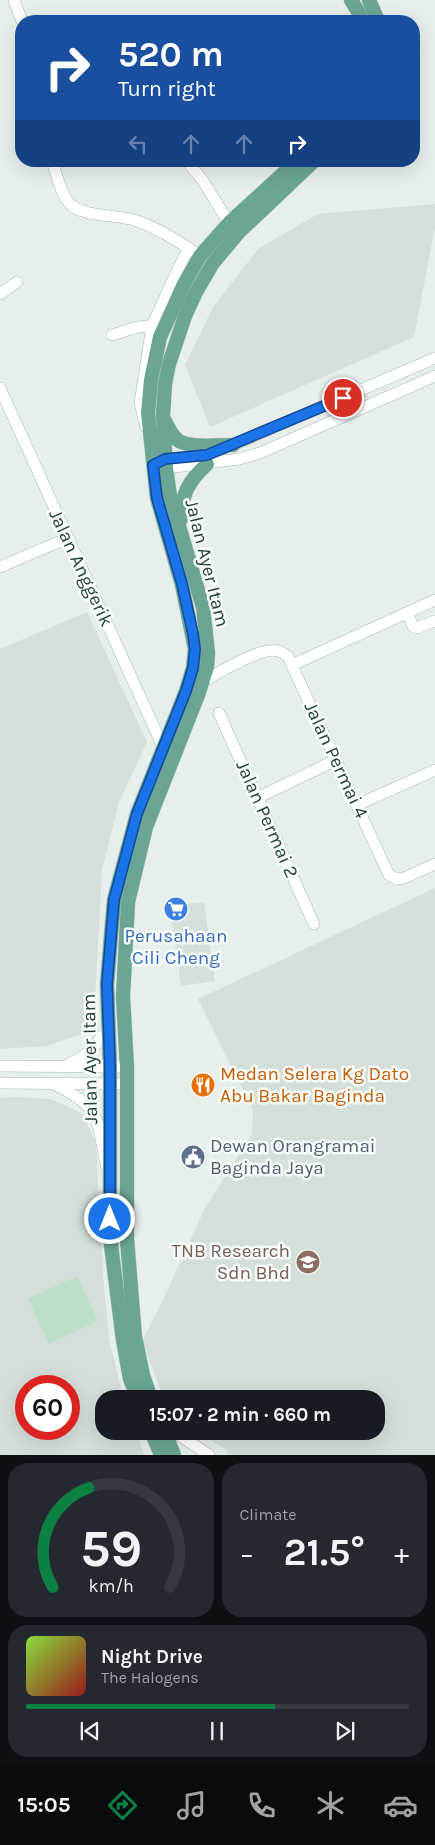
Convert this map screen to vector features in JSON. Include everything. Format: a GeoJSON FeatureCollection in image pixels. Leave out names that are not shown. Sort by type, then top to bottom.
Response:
{"type":"FeatureCollection","features":[{"type":"Feature","properties":{"kind":"main road"},"geometry":{"type":"LineString","coordinates":[[351,0],[360,15]]}},
{"type":"Feature","properties":{"kind":"main road"},"geometry":{"type":"LineString","coordinates":[[370,0],[376,15]]}},
{"type":"Feature","properties":{"kind":"main road"},"geometry":{"type":"LineString","coordinates":[[161,464],[150,440],[148,413],[151,380],[160,337],[181,290],[194,252],[290,167]]}},
{"type":"Feature","properties":{"kind":"main road","name":"Jalan Ayer Itam"},"geometry":{"type":"LineString","coordinates":[[134,1390],[130,1379],[122,1340],[110,1237],[110,1067],[107,984],[114,900],[137,814],[186,691],[193,668],[195,649],[182,584],[157,498],[169,364],[185,316],[213,263],[240,232],[308,167]]}},
{"type":"Feature","properties":{"kind":"main road"},"geometry":{"type":"LineString","coordinates":[[163,416],[170,433],[180,442],[198,445],[233,445]]}},
{"type":"Feature","properties":{"kind":"main road","name":"Jalan Ayer Itam"},"geometry":{"type":"LineString","coordinates":[[148,1390],[135,1337],[127,1239],[127,1067],[123,997],[128,902],[146,827],[207,668],[208,653],[203,607],[161,464]]}},
{"type":"Feature","properties":{"kind":"main road"},"geometry":{"type":"LineString","coordinates":[[180,531],[182,500],[196,475],[207,464]]}},
{"type":"Feature","properties":{"kind":"main road"},"geometry":{"type":"LineString","coordinates":[[155,1440],[161,1455]]}},
{"type":"Feature","properties":{"kind":"main road"},"geometry":{"type":"LineString","coordinates":[[168,1440],[174,1455]]}},
{"type":"Feature","properties":{"kind":"street"},"geometry":{"type":"LineString","coordinates":[[14,0],[20,15]]}},
{"type":"Feature","properties":{"kind":"street"},"geometry":{"type":"LineString","coordinates":[[54,167],[66,199],[72,206],[81,210],[136,220],[194,252],[178,268],[152,326],[140,403],[150,440]]}},
{"type":"Feature","properties":{"kind":"street"},"geometry":{"type":"LineString","coordinates":[[192,167],[229,223]]}},
{"type":"Feature","properties":{"kind":"street"},"geometry":{"type":"LineString","coordinates":[[0,294],[17,282]]}},
{"type":"Feature","properties":{"kind":"street"},"geometry":{"type":"LineString","coordinates":[[112,335],[138,327],[152,326]]}},
{"type":"Feature","properties":{"kind":"street"},"geometry":{"type":"LineString","coordinates":[[161,464],[207,455],[233,445],[435,358]]}},
{"type":"Feature","properties":{"kind":"street"},"geometry":{"type":"LineString","coordinates":[[398,375],[406,390]]}},
{"type":"Feature","properties":{"kind":"street"},"geometry":{"type":"LineString","coordinates":[[161,464],[207,464],[239,459],[260,453],[435,376]]}},
{"type":"Feature","properties":{"kind":"street","name":"Jalan Anggerik"},"geometry":{"type":"LineString","coordinates":[[0,388],[163,747]]}},
{"type":"Feature","properties":{"kind":"street"},"geometry":{"type":"LineString","coordinates":[[0,568],[68,538]]}},
{"type":"Feature","properties":{"kind":"street"},"geometry":{"type":"LineString","coordinates":[[292,665],[435,600]]}},
{"type":"Feature","properties":{"kind":"street"},"geometry":{"type":"LineString","coordinates":[[407,613],[413,626],[417,628],[435,621]]}},
{"type":"Feature","properties":{"kind":"street","name":"Jalan Permai 4"},"geometry":{"type":"LineString","coordinates":[[202,682],[231,666],[265,651],[272,650],[284,653],[292,665],[389,875],[404,878],[435,864]]}},
{"type":"Feature","properties":{"kind":"street"},"geometry":{"type":"LineString","coordinates":[[208,653],[212,661],[217,665],[231,666]]}},
{"type":"Feature","properties":{"kind":"street","name":"Jalan Permai 2"},"geometry":{"type":"LineString","coordinates":[[219,713],[314,924]]}},
{"type":"Feature","properties":{"kind":"street"},"geometry":{"type":"LineString","coordinates":[[257,798],[336,760]]}},
{"type":"Feature","properties":{"kind":"street"},"geometry":{"type":"LineString","coordinates":[[357,805],[435,770]]}},
{"type":"Feature","properties":{"kind":"street"},"geometry":{"type":"LineString","coordinates":[[64,1067],[85,1056],[97,1045],[108,1027]]}},
{"type":"Feature","properties":{"kind":"street"},"geometry":{"type":"LineString","coordinates":[[0,1066],[127,1067]]}},
{"type":"Feature","properties":{"kind":"street"},"geometry":{"type":"LineString","coordinates":[[0,1083],[127,1084]]}},
{"type":"Feature","properties":{"kind":"street"},"geometry":{"type":"LineString","coordinates":[[53,1084],[76,1095],[96,1117],[110,1181]]}},
{"type":"Feature","properties":{"kind":"street"},"geometry":{"type":"LineString","coordinates":[[186,1440],[209,1455]]}},
{"type":"Feature","properties":{"kind":"shaded area"},"geometry":{"type":"Polygon","coordinates":[[[435,204],[435,227],[414,337],[210,427],[185,365],[213,307],[258,249],[318,214],[435,204]]]}},
{"type":"Feature","properties":{"kind":"shaded area"},"geometry":{"type":"Polygon","coordinates":[[[87,612],[147,742],[119,802],[102,870],[95,1002],[81,1034],[47,1046],[0,1049],[0,649],[87,612]]]}},
{"type":"Feature","properties":{"kind":"shaded area"},"geometry":{"type":"Polygon","coordinates":[[[435,888],[435,1455],[227,1455],[228,1451],[210,1440],[385,1440],[385,1390],[161,1390],[142,1341],[205,1208],[252,1134],[253,1110],[198,999],[435,888]]]}},
{"type":"Feature","properties":{"kind":"shaded area"},"geometry":{"type":"Polygon","coordinates":[[[204,902],[215,981],[181,986],[170,906],[204,902]]]}},
{"type":"Feature","properties":{"kind":"shaded area"},"geometry":{"type":"Polygon","coordinates":[[[0,1098],[51,1099],[82,1113],[96,1143],[103,1274],[109,1340],[122,1390],[95,1390],[95,1440],[139,1440],[144,1455],[0,1455],[0,1098]]]}},
{"type":"Feature","properties":{"kind":"green space"},"geometry":{"type":"Polygon","coordinates":[[[77,1276],[98,1321],[49,1344],[28,1299],[77,1276]]]}},
{"type":"Feature","properties":{"kind":"place","name":"Perusahaan Cili Cheng"},"geometry":{"type":"Point","coordinates":[176,909]}},
{"type":"Feature","properties":{"kind":"place","name":"Medan Selera Kg Dato Abu Bakar Baginda"},"geometry":{"type":"Point","coordinates":[203,1085]}},
{"type":"Feature","properties":{"kind":"place","name":"Dewan Orangramai Baginda Jaya"},"geometry":{"type":"Point","coordinates":[193,1157]}},
{"type":"Feature","properties":{"kind":"place","name":"TNB Research Sdn Bhd"},"geometry":{"type":"Point","coordinates":[308,1262]}},
{"type":"Feature","properties":{"kind":"route"},"geometry":{"type":"LineString","coordinates":[[110,1219],[110,1067],[107,984],[114,900],[137,814],[186,691],[193,668],[195,649],[186,598],[157,498],[153,465],[165,459],[207,455],[343,398]]}}]}
